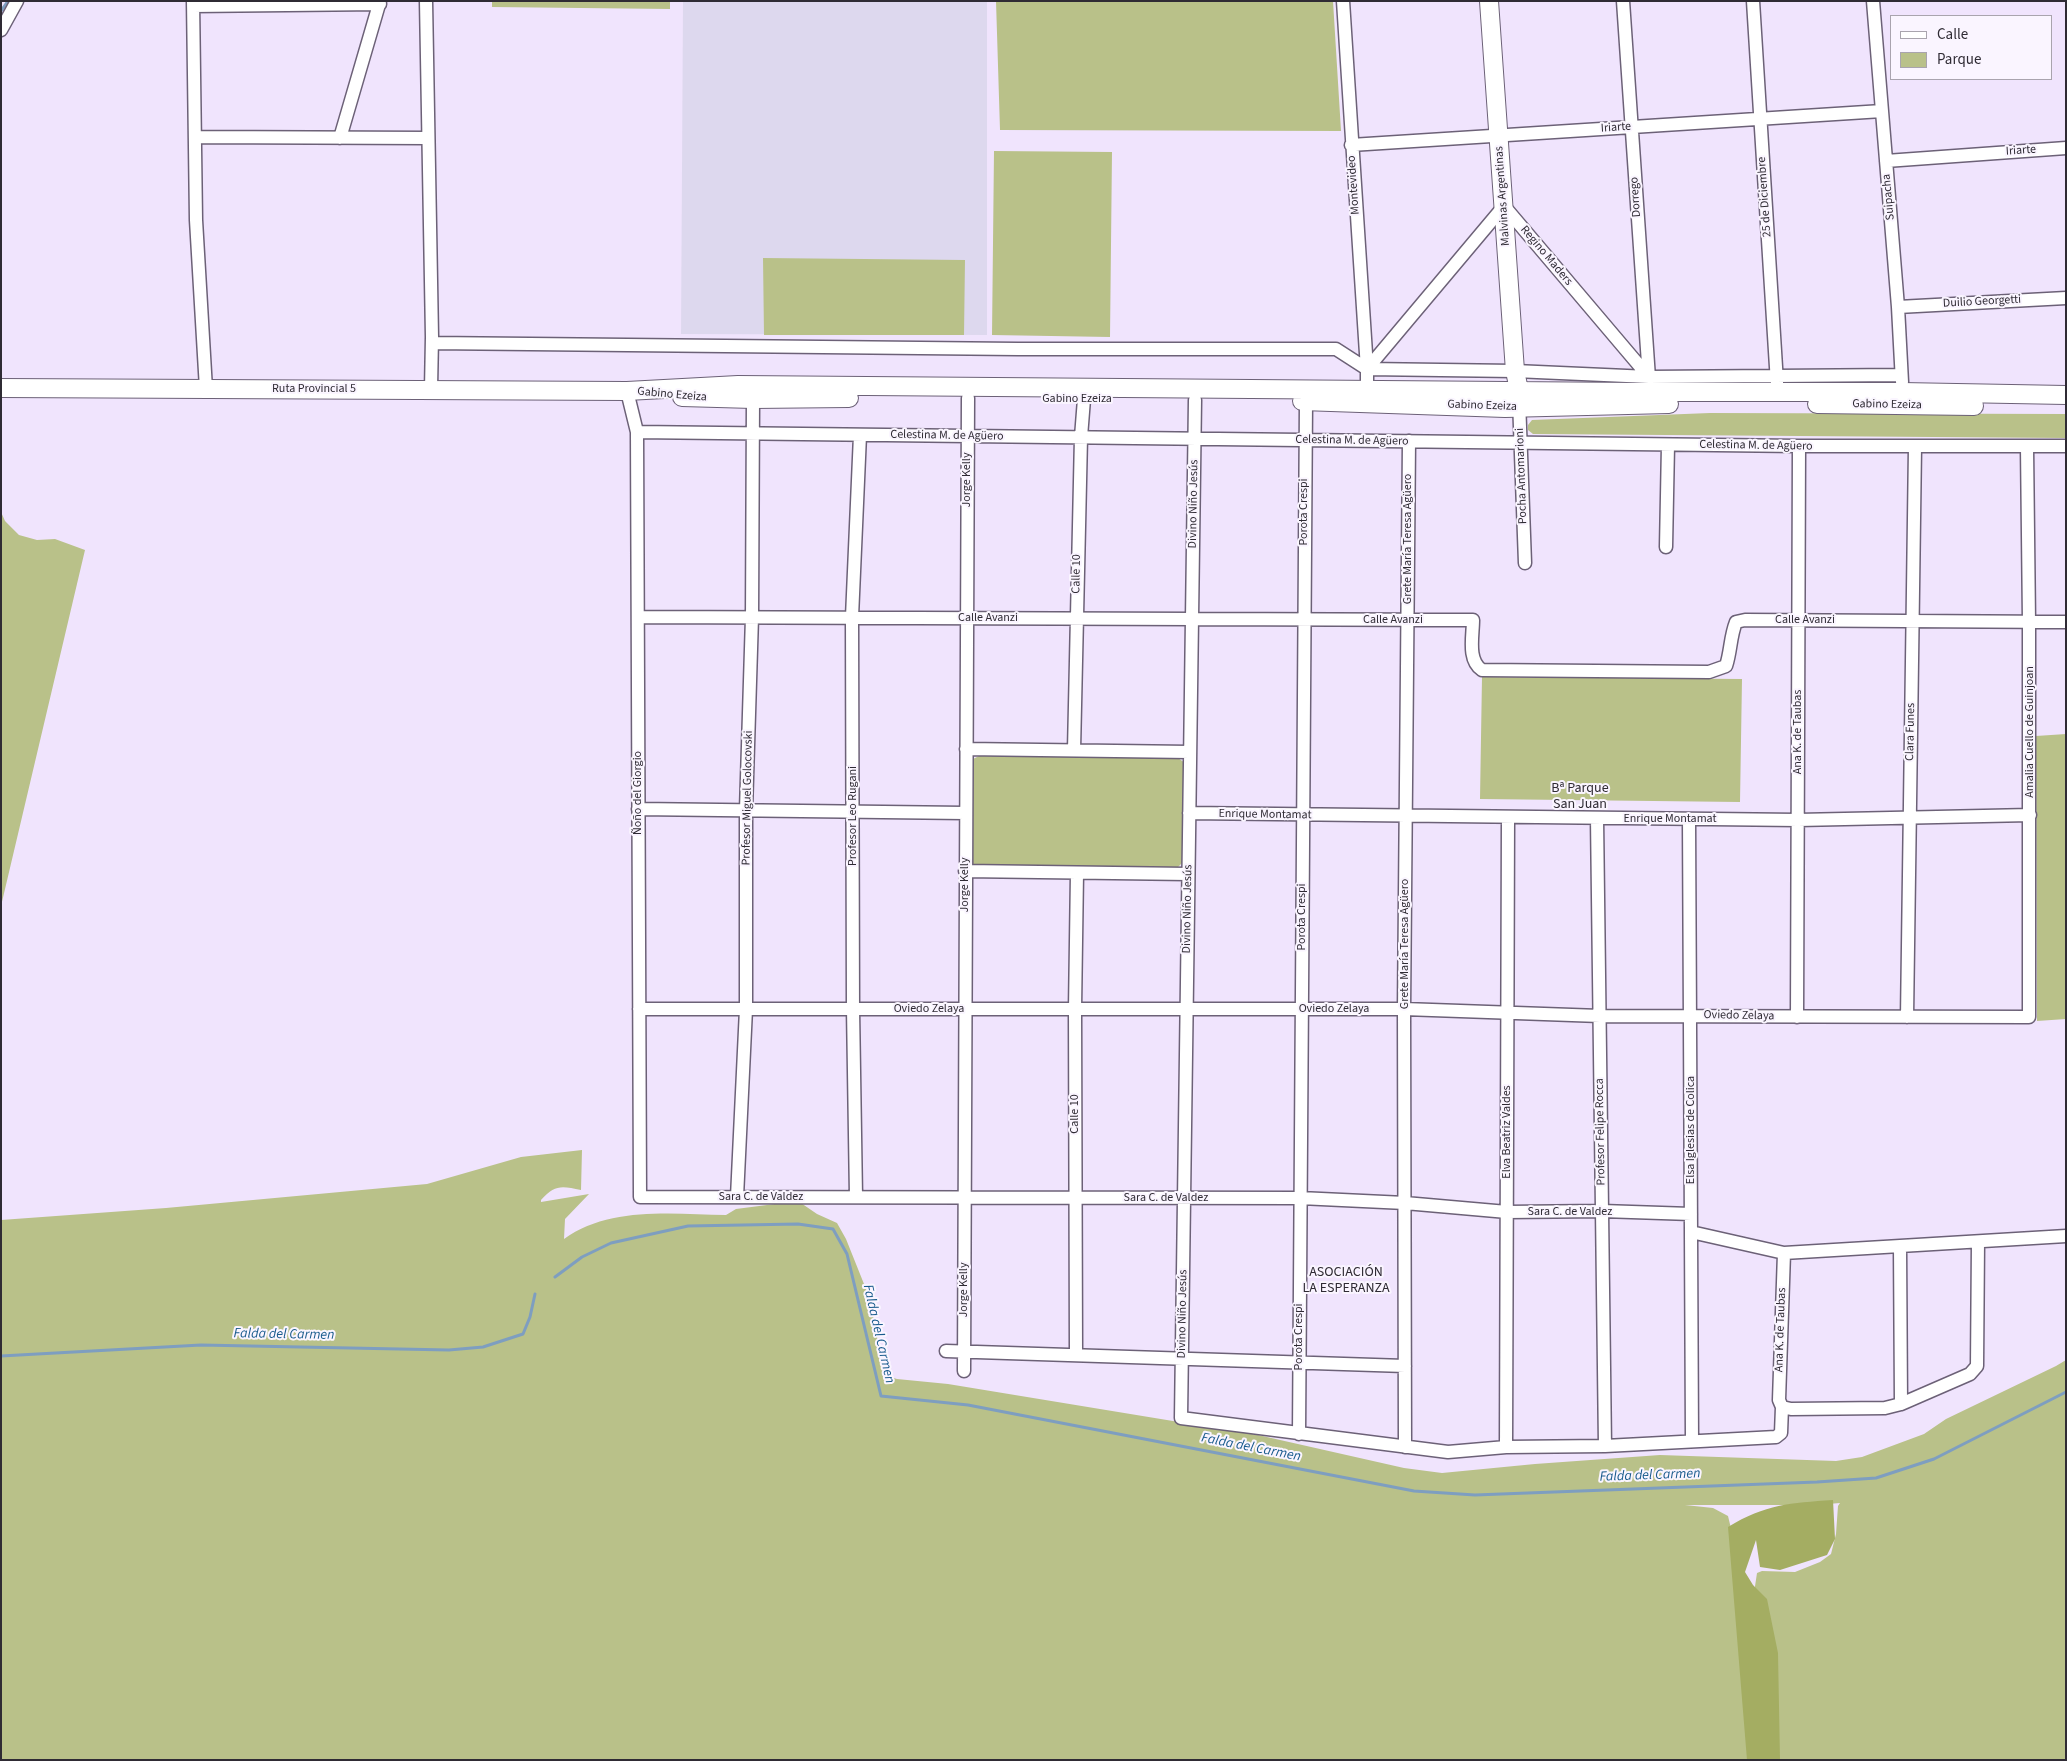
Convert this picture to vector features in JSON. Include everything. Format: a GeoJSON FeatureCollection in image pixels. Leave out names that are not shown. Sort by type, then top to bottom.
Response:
{"type":"FeatureCollection","features":[{"type":"Feature","properties":{"kind":"main road","name":"Malvinas Argentinas"},"geometry":{"type":"LineString","coordinates":[[1488,1],[1515,370],[1519,399]]}},
{"type":"Feature","properties":{"kind":"main road","name":"Gabino Ezeiza"},"geometry":{"type":"LineString","coordinates":[[627,391],[738,385],[968,388],[1367,389],[1519,399],[1650,384],[1902,384],[2066,395]]}},
{"type":"Feature","properties":{"kind":"main road","name":"Ruta Provincial 5"},"geometry":{"type":"LineString","coordinates":[[1,388],[627,391]]}},
{"type":"Feature","properties":{"kind":"main road","name":"Gabino Ezeiza"},"geometry":{"type":"LineString","coordinates":[[627,391],[667,396],[753,400],[968,398],[1306,401],[1519,399],[1697,403],[2066,405]]}},
{"type":"Feature","properties":{"kind":"street"},"geometry":{"type":"LineString","coordinates":[[1,30],[17,1]]}},
{"type":"Feature","properties":{"kind":"street"},"geometry":{"type":"LineString","coordinates":[[426,1],[432,342],[431,389]]}},
{"type":"Feature","properties":{"kind":"street","name":"Montevideo"},"geometry":{"type":"LineString","coordinates":[[1343,1],[1367,389]]}},
{"type":"Feature","properties":{"kind":"street","name":"Dorrego"},"geometry":{"type":"LineString","coordinates":[[1623,1],[1650,384]]}},
{"type":"Feature","properties":{"kind":"street","name":"25 de Diciembre"},"geometry":{"type":"LineString","coordinates":[[1753,1],[1777,384]]}},
{"type":"Feature","properties":{"kind":"street","name":"Suipacha"},"geometry":{"type":"LineString","coordinates":[[1873,1],[1898,306],[1902,384]]}},
{"type":"Feature","properties":{"kind":"street"},"geometry":{"type":"LineString","coordinates":[[203,389],[201,304],[196,220],[193,3],[380,3],[340,138]]}},
{"type":"Feature","properties":{"kind":"street","name":"Iriarte"},"geometry":{"type":"LineString","coordinates":[[1351,145],[1882,111]]}},
{"type":"Feature","properties":{"kind":"street"},"geometry":{"type":"LineString","coordinates":[[195,137],[428,138]]}},
{"type":"Feature","properties":{"kind":"street","name":"Iriarte"},"geometry":{"type":"LineString","coordinates":[[1886,161],[2066,148]]}},
{"type":"Feature","properties":{"kind":"street"},"geometry":{"type":"LineString","coordinates":[[1367,369],[1504,206]]}},
{"type":"Feature","properties":{"kind":"street","name":"Regino Maders"},"geometry":{"type":"LineString","coordinates":[[1504,206],[1650,384]]}},
{"type":"Feature","properties":{"kind":"street","name":"Duilio Georgetti"},"geometry":{"type":"LineString","coordinates":[[1898,306],[2066,298]]}},
{"type":"Feature","properties":{"kind":"street"},"geometry":{"type":"LineString","coordinates":[[432,342],[1018,349],[1336,349],[1367,369],[1515,370],[1650,384]]}},
{"type":"Feature","properties":{"kind":"street","name":"Ñoño del Giorgio"},"geometry":{"type":"LineString","coordinates":[[627,391],[637,432],[640,1197]]}},
{"type":"Feature","properties":{"kind":"street","name":"Jorge Kelly"},"geometry":{"type":"LineString","coordinates":[[964,1371],[968,398]]}},
{"type":"Feature","properties":{"kind":"street","name":"Calle 10"},"geometry":{"type":"LineString","coordinates":[[1074,750],[1081,437],[1084,399]]}},
{"type":"Feature","properties":{"kind":"street","name":"Pocha Antomarioni"},"geometry":{"type":"LineString","coordinates":[[1519,399],[1525,563]]}},
{"type":"Feature","properties":{"kind":"street","name":"Profesor Miguel Golocovski"},"geometry":{"type":"LineString","coordinates":[[737,1197],[746,1009],[746,810],[752,617],[753,400]]}},
{"type":"Feature","properties":{"kind":"street","name":"Divino Niño Jesús"},"geometry":{"type":"LineString","coordinates":[[1181,1418],[1195,400]]}},
{"type":"Feature","properties":{"kind":"street","name":"Porota Crespi"},"geometry":{"type":"LineString","coordinates":[[1299,1434],[1306,401]]}},
{"type":"Feature","properties":{"kind":"street","name":"Celestina M. de Agüero"},"geometry":{"type":"LineString","coordinates":[[637,432],[1799,446],[2066,446]]}},
{"type":"Feature","properties":{"kind":"street","name":"Profesor Leo Rugani"},"geometry":{"type":"LineString","coordinates":[[856,1197],[853,1009],[852,617],[860,435]]}},
{"type":"Feature","properties":{"kind":"street","name":"Grete María Teresa Agüero"},"geometry":{"type":"LineString","coordinates":[[1406,1447],[1404,1010],[1409,441]]}},
{"type":"Feature","properties":{"kind":"street"},"geometry":{"type":"LineString","coordinates":[[1666,547],[1668,444]]}},
{"type":"Feature","properties":{"kind":"street","name":"Ana K. de Taubas"},"geometry":{"type":"LineString","coordinates":[[1797,1017],[1799,446]]}},
{"type":"Feature","properties":{"kind":"street","name":"Clara Funes"},"geometry":{"type":"LineString","coordinates":[[1908,1017],[1915,446]]}},
{"type":"Feature","properties":{"kind":"street","name":"Amalia Cuello de Guinjoan"},"geometry":{"type":"LineString","coordinates":[[2027,447],[2030,622],[2029,1017]]}},
{"type":"Feature","properties":{"kind":"street","name":"Calle Avanzi"},"geometry":{"type":"LineString","coordinates":[[638,616],[1473,620],[1472,654],[1476,666],[1482,670],[1709,672],[1726,666],[1730,656],[1731,634],[1736,622],[1745,620],[2066,622]]}},
{"type":"Feature","properties":{"kind":"street"},"geometry":{"type":"LineString","coordinates":[[966,749],[1190,752]]}},
{"type":"Feature","properties":{"kind":"street"},"geometry":{"type":"LineString","coordinates":[[638,809],[966,813]]}},
{"type":"Feature","properties":{"kind":"street","name":"Enrique Montamat"},"geometry":{"type":"LineString","coordinates":[[1189,813],[1406,817],[1798,820],[2030,815]]}},
{"type":"Feature","properties":{"kind":"street","name":"Elva Beatriz Valdes"},"geometry":{"type":"LineString","coordinates":[[1506,1447],[1508,817]]}},
{"type":"Feature","properties":{"kind":"street","name":"Profesor Felipe Rocca"},"geometry":{"type":"LineString","coordinates":[[1597,818],[1605,1446]]}},
{"type":"Feature","properties":{"kind":"street","name":"Elsa Iglesias de Colica"},"geometry":{"type":"LineString","coordinates":[[1689,819],[1692,1441]]}},
{"type":"Feature","properties":{"kind":"street"},"geometry":{"type":"LineString","coordinates":[[965,871],[1188,874]]}},
{"type":"Feature","properties":{"kind":"street","name":"Calle 10"},"geometry":{"type":"LineString","coordinates":[[1076,1356],[1075,1009],[1077,873]]}},
{"type":"Feature","properties":{"kind":"street","name":"Oviedo Zelaya"},"geometry":{"type":"LineString","coordinates":[[639,1008],[1301,1009],[1600,1016],[2029,1017]]}},
{"type":"Feature","properties":{"kind":"street","name":"Sara C. de Valdez"},"geometry":{"type":"LineString","coordinates":[[640,1197],[1300,1198],[1405,1203],[1506,1212],[1602,1211],[1691,1214]]}},
{"type":"Feature","properties":{"kind":"street"},"geometry":{"type":"LineString","coordinates":[[1691,1232],[1784,1253],[2066,1236]]}},
{"type":"Feature","properties":{"kind":"street"},"geometry":{"type":"LineString","coordinates":[[1782,1407],[1791,1410],[1885,1408],[1901,1404],[1970,1374],[1977,1366],[1978,1242]]}},
{"type":"Feature","properties":{"kind":"street"},"geometry":{"type":"LineString","coordinates":[[1900,1246],[1901,1404]]}},
{"type":"Feature","properties":{"kind":"street","name":"Ana K. de Taubas"},"geometry":{"type":"LineString","coordinates":[[1181,1418],[1448,1452],[1506,1447],[1605,1446],[1776,1437],[1781,1433],[1782,1407],[1779,1400],[1784,1253]]}},
{"type":"Feature","properties":{"kind":"street"},"geometry":{"type":"LineString","coordinates":[[946,1351],[1405,1366]]}},
{"type":"Feature","properties":{"kind":"shaded area"},"geometry":{"type":"Polygon","coordinates":[[[683,1],[987,1],[987,335],[681,334],[683,1]]]}},
{"type":"Feature","properties":{"kind":"green space"},"geometry":{"type":"Polygon","coordinates":[[[492,1],[670,1],[670,9],[492,7],[492,1]]]}},
{"type":"Feature","properties":{"kind":"green space"},"geometry":{"type":"Polygon","coordinates":[[[996,1],[1333,1],[1341,131],[1000,130],[996,1]]]}},
{"type":"Feature","properties":{"kind":"green space"},"geometry":{"type":"Polygon","coordinates":[[[994,151],[1112,152],[1110,337],[992,335],[994,151]]]}},
{"type":"Feature","properties":{"kind":"green space"},"geometry":{"type":"Polygon","coordinates":[[[763,258],[965,260],[964,335],[764,335],[763,258]]]}},
{"type":"Feature","properties":{"kind":"green space"},"geometry":{"type":"Polygon","coordinates":[[[1710,413],[2066,414],[2066,438],[1533,434],[1528,430],[1528,425],[1532,420],[1710,413]]]}},
{"type":"Feature","properties":{"kind":"green space"},"geometry":{"type":"Polygon","coordinates":[[[1,512],[5,521],[19,535],[37,540],[55,539],[85,550],[1,906],[1,512]]]}},
{"type":"Feature","properties":{"kind":"green space"},"geometry":{"type":"Polygon","coordinates":[[[1482,677],[1742,679],[1740,802],[1480,799],[1482,677]]]}},
{"type":"Feature","properties":{"kind":"green space"},"geometry":{"type":"Polygon","coordinates":[[[2066,734],[2066,1019],[2037,1021],[2036,736],[2066,734]]]}},
{"type":"Feature","properties":{"kind":"green space"},"geometry":{"type":"Polygon","coordinates":[[[979,756],[1178,758],[1185,763],[1183,862],[1177,868],[976,866],[972,863],[970,765],[973,759],[979,756]]]}},
{"type":"Feature","properties":{"kind":"green space"},"geometry":{"type":"Polygon","coordinates":[[[582,1150],[581,1190],[569,1188],[555,1189],[550,1191],[541,1200],[541,1202],[589,1194],[565,1219],[564,1239],[582,1228],[601,1221],[621,1217],[663,1213],[726,1215],[736,1209],[798,1201],[817,1214],[837,1223],[846,1239],[870,1299],[884,1375],[897,1379],[948,1384],[1258,1435],[1404,1468],[1442,1473],[1660,1455],[1836,1461],[1862,1457],[1924,1434],[1946,1419],[2066,1360],[2066,1760],[1774,1760],[1754,1593],[1757,1573],[1762,1571],[1795,1572],[1820,1562],[1831,1554],[1840,1503],[1816,1505],[1685,1505],[1713,1508],[1728,1516],[1734,1541],[1752,1760],[1,1760],[1,1220],[166,1208],[427,1184],[521,1157],[582,1150]]]}},
{"type":"Feature","properties":{"kind":"green space"},"geometry":{"type":"Polygon","coordinates":[[[1833,1500],[1835,1539],[1827,1555],[1780,1570],[1760,1567],[1756,1540],[1745,1572],[1753,1585],[1767,1599],[1778,1653],[1780,1760],[1747,1760],[1728,1527],[1767,1509],[1804,1502],[1833,1500]]]}},
{"type":"Feature","properties":{"kind":"waterway"},"geometry":{"type":"LineString","coordinates":[[1,11],[8,1]]}},
{"type":"Feature","properties":{"kind":"waterway","name":"Falda del Carmen"},"geometry":{"type":"LineString","coordinates":[[555,1277],[582,1257],[611,1243],[688,1226],[798,1224],[833,1229],[847,1254],[881,1396],[968,1405],[1414,1491],[1475,1495],[1876,1478],[1934,1459],[2066,1392]]}},
{"type":"Feature","properties":{"kind":"waterway","name":"Falda del Carmen"},"geometry":{"type":"LineString","coordinates":[[1,1356],[201,1345],[449,1350],[483,1347],[523,1334],[530,1317],[535,1294]]}},
{"type":"Feature","properties":{"kind":"district","name":"Bª Parque San Juan"},"geometry":{"type":"Point","coordinates":[1580,798]}},
{"type":"Feature","properties":{"kind":"district","name":"ASOCIACIÓN LA ESPERANZA"},"geometry":{"type":"Point","coordinates":[1346,1282]}}]}
